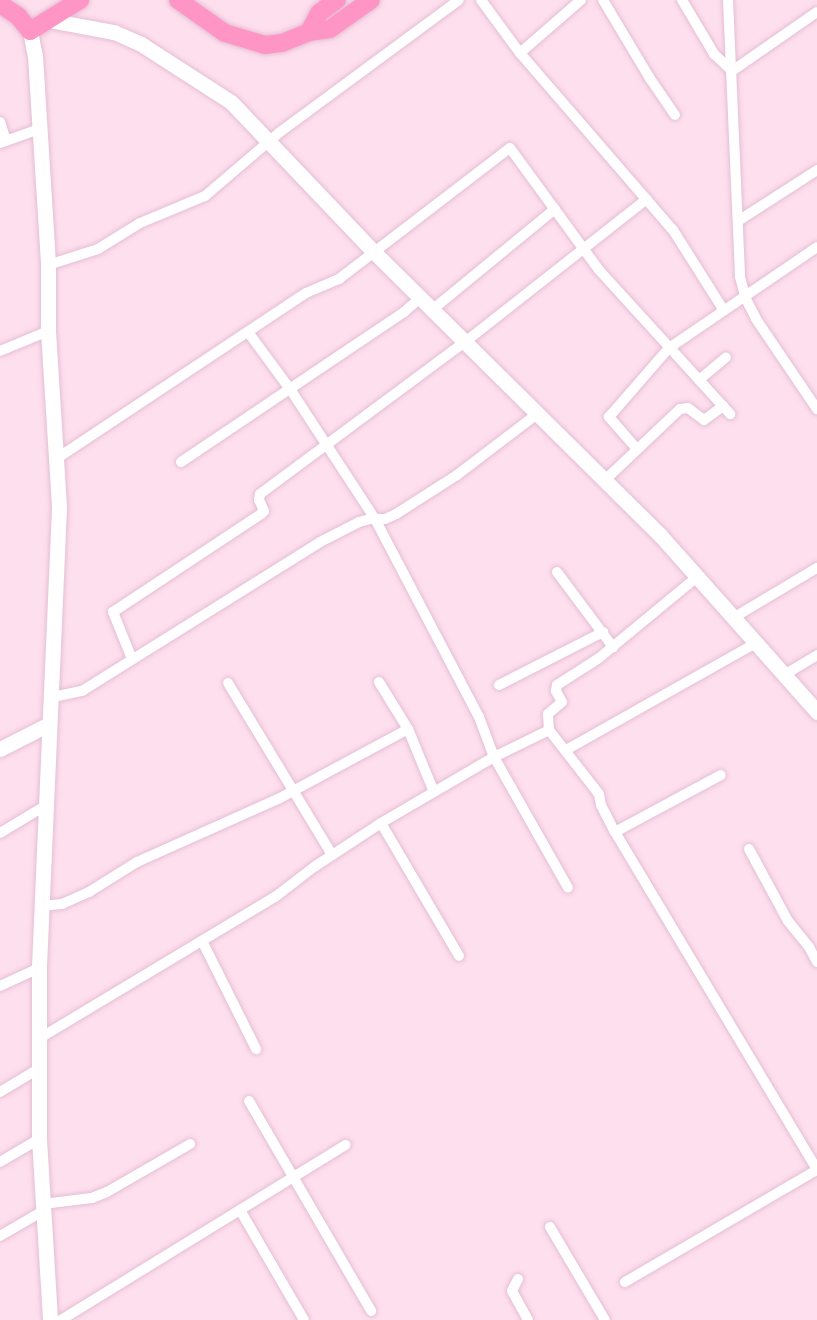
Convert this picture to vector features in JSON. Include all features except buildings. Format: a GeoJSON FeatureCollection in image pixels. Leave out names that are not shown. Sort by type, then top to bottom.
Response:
{"type":"FeatureCollection","features":[{"type":"Feature","properties":{"kind":"main road"},"geometry":{"type":"LineString","coordinates":[[30,31],[80,0]]}},
{"type":"Feature","properties":{"kind":"main road"},"geometry":{"type":"LineString","coordinates":[[178,0],[225,33],[265,45],[282,43],[309,32],[330,29],[371,0]]}},
{"type":"Feature","properties":{"kind":"main road"},"geometry":{"type":"LineString","coordinates":[[309,32],[319,14],[337,0]]}},
{"type":"Feature","properties":{"kind":"main road"},"geometry":{"type":"LineString","coordinates":[[0,4],[18,16],[30,31],[34,50],[48,265],[48,331],[59,508],[39,968],[39,1139],[50,1320]]}},
{"type":"Feature","properties":{"kind":"main road"},"geometry":{"type":"LineString","coordinates":[[49,20],[114,32],[141,44],[231,102],[375,253],[605,480],[697,577],[817,712]]}},
{"type":"Feature","properties":{"kind":"main road"},"geometry":{"type":"LineString","coordinates":[[0,749],[49,724]]}},
{"type":"Feature","properties":{"kind":"street"},"geometry":{"type":"LineString","coordinates":[[48,265],[98,249],[140,223],[205,196],[271,142],[459,0]]}},
{"type":"Feature","properties":{"kind":"street"},"geometry":{"type":"LineString","coordinates":[[481,0],[520,53],[673,230],[723,309]]}},
{"type":"Feature","properties":{"kind":"street"},"geometry":{"type":"LineString","coordinates":[[520,53],[581,0]]}},
{"type":"Feature","properties":{"kind":"street"},"geometry":{"type":"LineString","coordinates":[[603,0],[649,77],[675,115]]}},
{"type":"Feature","properties":{"kind":"street"},"geometry":{"type":"LineString","coordinates":[[682,0],[714,54],[732,71]]}},
{"type":"Feature","properties":{"kind":"street"},"geometry":{"type":"LineString","coordinates":[[728,0],[740,277],[745,295],[761,327],[817,409]]}},
{"type":"Feature","properties":{"kind":"street"},"geometry":{"type":"LineString","coordinates":[[732,71],[817,12]]}},
{"type":"Feature","properties":{"kind":"street"},"geometry":{"type":"LineString","coordinates":[[0,122],[3,142],[39,129]]}},
{"type":"Feature","properties":{"kind":"street"},"geometry":{"type":"LineString","coordinates":[[56,459],[306,293],[339,279],[509,148],[514,151],[599,270],[727,410],[704,420],[688,408],[683,408],[605,480]]}},
{"type":"Feature","properties":{"kind":"street"},"geometry":{"type":"LineString","coordinates":[[738,221],[817,170]]}},
{"type":"Feature","properties":{"kind":"street"},"geometry":{"type":"LineString","coordinates":[[132,659],[113,612],[261,514],[264,511],[259,500],[260,494],[465,342],[647,199]]}},
{"type":"Feature","properties":{"kind":"street"},"geometry":{"type":"LineString","coordinates":[[432,310],[555,209]]}},
{"type":"Feature","properties":{"kind":"street"},"geometry":{"type":"LineString","coordinates":[[637,449],[609,417],[669,348],[817,247]]}},
{"type":"Feature","properties":{"kind":"street"},"geometry":{"type":"LineString","coordinates":[[181,462],[404,312],[420,298]]}},
{"type":"Feature","properties":{"kind":"street"},"geometry":{"type":"LineString","coordinates":[[0,351],[48,331]]}},
{"type":"Feature","properties":{"kind":"street"},"geometry":{"type":"LineString","coordinates":[[248,332],[290,389],[375,519],[479,717],[494,758],[568,888]]}},
{"type":"Feature","properties":{"kind":"street"},"geometry":{"type":"LineString","coordinates":[[699,380],[726,357]]}},
{"type":"Feature","properties":{"kind":"street"},"geometry":{"type":"LineString","coordinates":[[52,697],[82,690],[302,552],[359,522],[389,518],[434,490],[537,414]]}},
{"type":"Feature","properties":{"kind":"street"},"geometry":{"type":"LineString","coordinates":[[733,618],[817,567]]}},
{"type":"Feature","properties":{"kind":"street"},"geometry":{"type":"LineString","coordinates":[[557,572],[614,647]]}},
{"type":"Feature","properties":{"kind":"street"},"geometry":{"type":"LineString","coordinates":[[625,1282],[817,1170],[615,832],[599,794],[549,730],[549,712],[562,702],[556,689],[557,685],[614,647],[697,577]]}},
{"type":"Feature","properties":{"kind":"street"},"geometry":{"type":"LineString","coordinates":[[499,685],[603,632]]}},
{"type":"Feature","properties":{"kind":"street"},"geometry":{"type":"LineString","coordinates":[[566,750],[756,644]]}},
{"type":"Feature","properties":{"kind":"street"},"geometry":{"type":"LineString","coordinates":[[784,675],[817,655]]}},
{"type":"Feature","properties":{"kind":"street"},"geometry":{"type":"LineString","coordinates":[[379,682],[408,729],[434,792]]}},
{"type":"Feature","properties":{"kind":"street"},"geometry":{"type":"LineString","coordinates":[[228,683],[332,855]]}},
{"type":"Feature","properties":{"kind":"street"},"geometry":{"type":"LineString","coordinates":[[40,906],[62,904],[89,892],[137,862],[293,790],[408,729]]}},
{"type":"Feature","properties":{"kind":"street"},"geometry":{"type":"LineString","coordinates":[[40,1038],[275,897],[332,855],[381,823],[494,758],[549,730]]}},
{"type":"Feature","properties":{"kind":"street"},"geometry":{"type":"LineString","coordinates":[[615,832],[721,775]]}},
{"type":"Feature","properties":{"kind":"street"},"geometry":{"type":"LineString","coordinates":[[0,833],[45,806]]}},
{"type":"Feature","properties":{"kind":"street"},"geometry":{"type":"LineString","coordinates":[[381,823],[459,956]]}},
{"type":"Feature","properties":{"kind":"street"},"geometry":{"type":"LineString","coordinates":[[749,849],[788,921],[813,945],[817,962]]}},
{"type":"Feature","properties":{"kind":"street"},"geometry":{"type":"LineString","coordinates":[[202,941],[256,1049]]}},
{"type":"Feature","properties":{"kind":"street"},"geometry":{"type":"LineString","coordinates":[[0,986],[39,968]]}},
{"type":"Feature","properties":{"kind":"street"},"geometry":{"type":"LineString","coordinates":[[0,1092],[40,1068]]}},
{"type":"Feature","properties":{"kind":"street"},"geometry":{"type":"LineString","coordinates":[[249,1101],[371,1311]]}},
{"type":"Feature","properties":{"kind":"street"},"geometry":{"type":"LineString","coordinates":[[0,1162],[39,1139]]}},
{"type":"Feature","properties":{"kind":"street"},"geometry":{"type":"LineString","coordinates":[[0,1236],[43,1207],[92,1198],[190,1144]]}},
{"type":"Feature","properties":{"kind":"street"},"geometry":{"type":"LineString","coordinates":[[60,1320],[346,1146]]}},
{"type":"Feature","properties":{"kind":"street"},"geometry":{"type":"LineString","coordinates":[[240,1210],[304,1320]]}},
{"type":"Feature","properties":{"kind":"street"},"geometry":{"type":"LineString","coordinates":[[550,1227],[604,1320]]}},
{"type":"Feature","properties":{"kind":"street"},"geometry":{"type":"LineString","coordinates":[[518,1279],[512,1291],[528,1320]]}}]}
